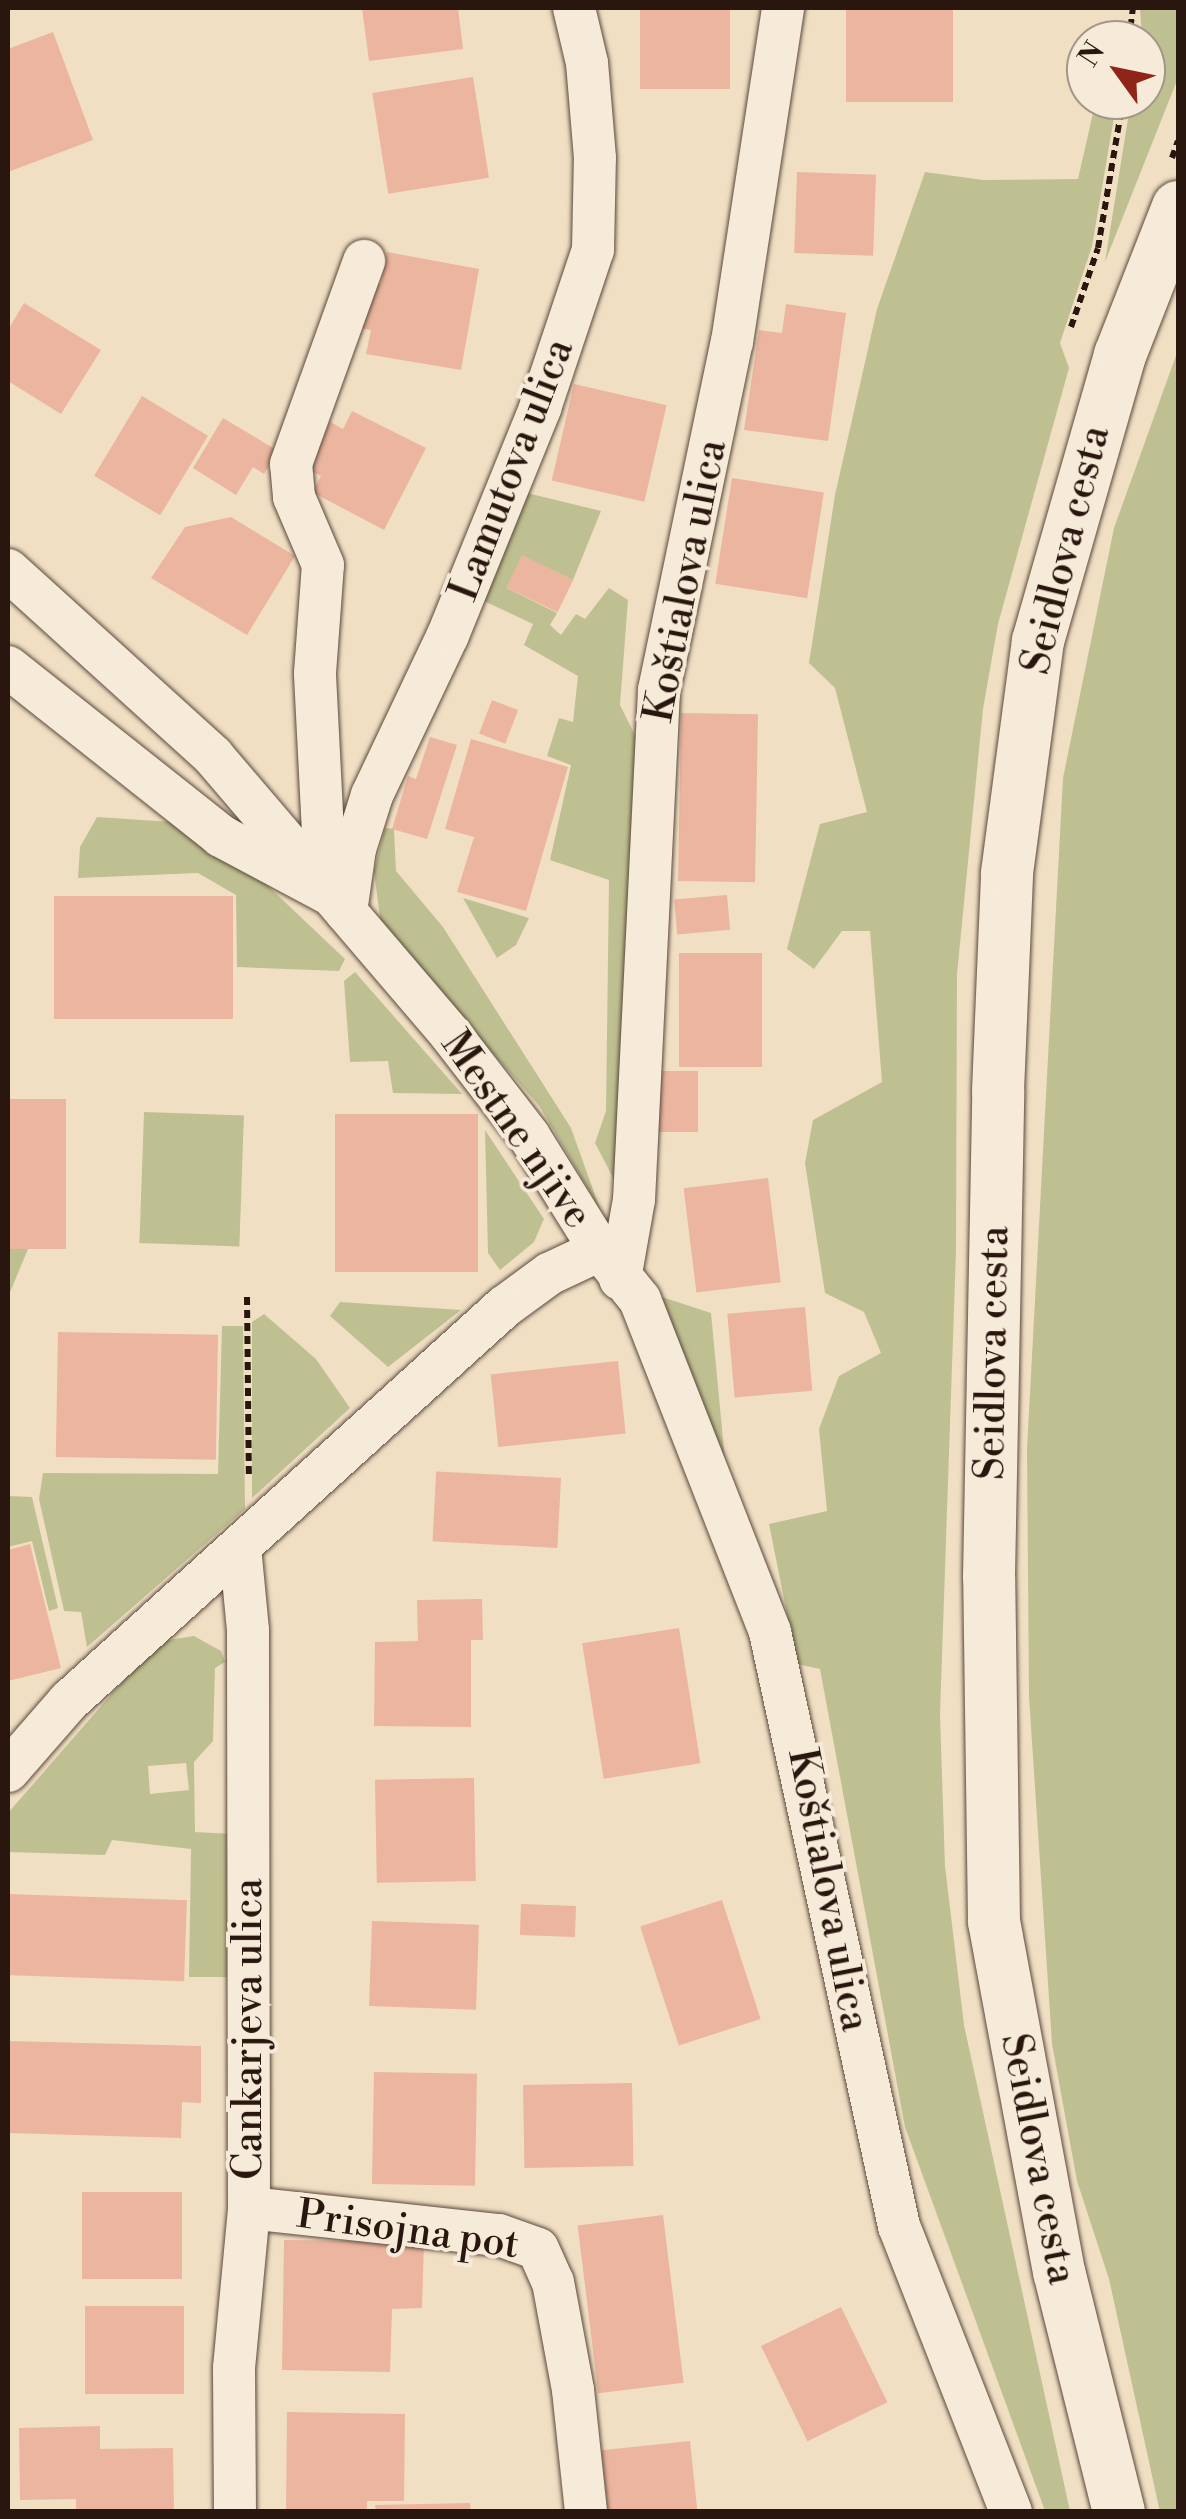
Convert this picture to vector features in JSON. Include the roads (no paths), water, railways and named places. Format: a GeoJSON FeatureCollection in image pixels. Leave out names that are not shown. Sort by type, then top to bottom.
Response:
{"type":"FeatureCollection","features":[{"type":"Feature","properties":{"kind":"street","name":"Lamutova ulica"},"geometry":{"type":"LineString","coordinates":[[336,905],[372,795],[448,635],[533,426],[593,250],[596,158],[587,63],[574,8]]}},
{"type":"Feature","properties":{"kind":"street","name":"Koštialova ulica"},"geometry":{"type":"LineString","coordinates":[[783,8],[732,342],[659,690],[634,1200],[610,1265],[640,1300],[770,1632],[899,2226],[1011,2512]]}},
{"type":"Feature","properties":{"kind":"street","name":"Seidlova cesta"},"geometry":{"type":"LineString","coordinates":[[1118,2512],[1058,2272],[994,1922],[990,1577],[998,1091],[1007,873],[1038,641],[1120,354],[1178,207]]}},
{"type":"Feature","properties":{"kind":"street"},"geometry":{"type":"LineString","coordinates":[[336,905],[315,673],[323,564],[294,497],[291,464],[364,261]]}},
{"type":"Feature","properties":{"kind":"street","name":"Mestne njive"},"geometry":{"type":"LineString","coordinates":[[8,570],[214,756],[518,1122],[610,1265],[548,1274],[504,1307],[69,1701],[8,1771]]}},
{"type":"Feature","properties":{"kind":"street"},"geometry":{"type":"LineString","coordinates":[[8,667],[221,836],[336,905]]}},
{"type":"Feature","properties":{"kind":"street","name":"Cankarjeva ulica"},"geometry":{"type":"LineString","coordinates":[[235,2512],[234,2368],[249,2208],[248,1630],[240,1546]]}},
{"type":"Feature","properties":{"kind":"street","name":"Prisojna pot"},"geometry":{"type":"LineString","coordinates":[[249,2208],[500,2235],[538,2249],[554,2282],[574,2390],[586,2512]]}}]}
